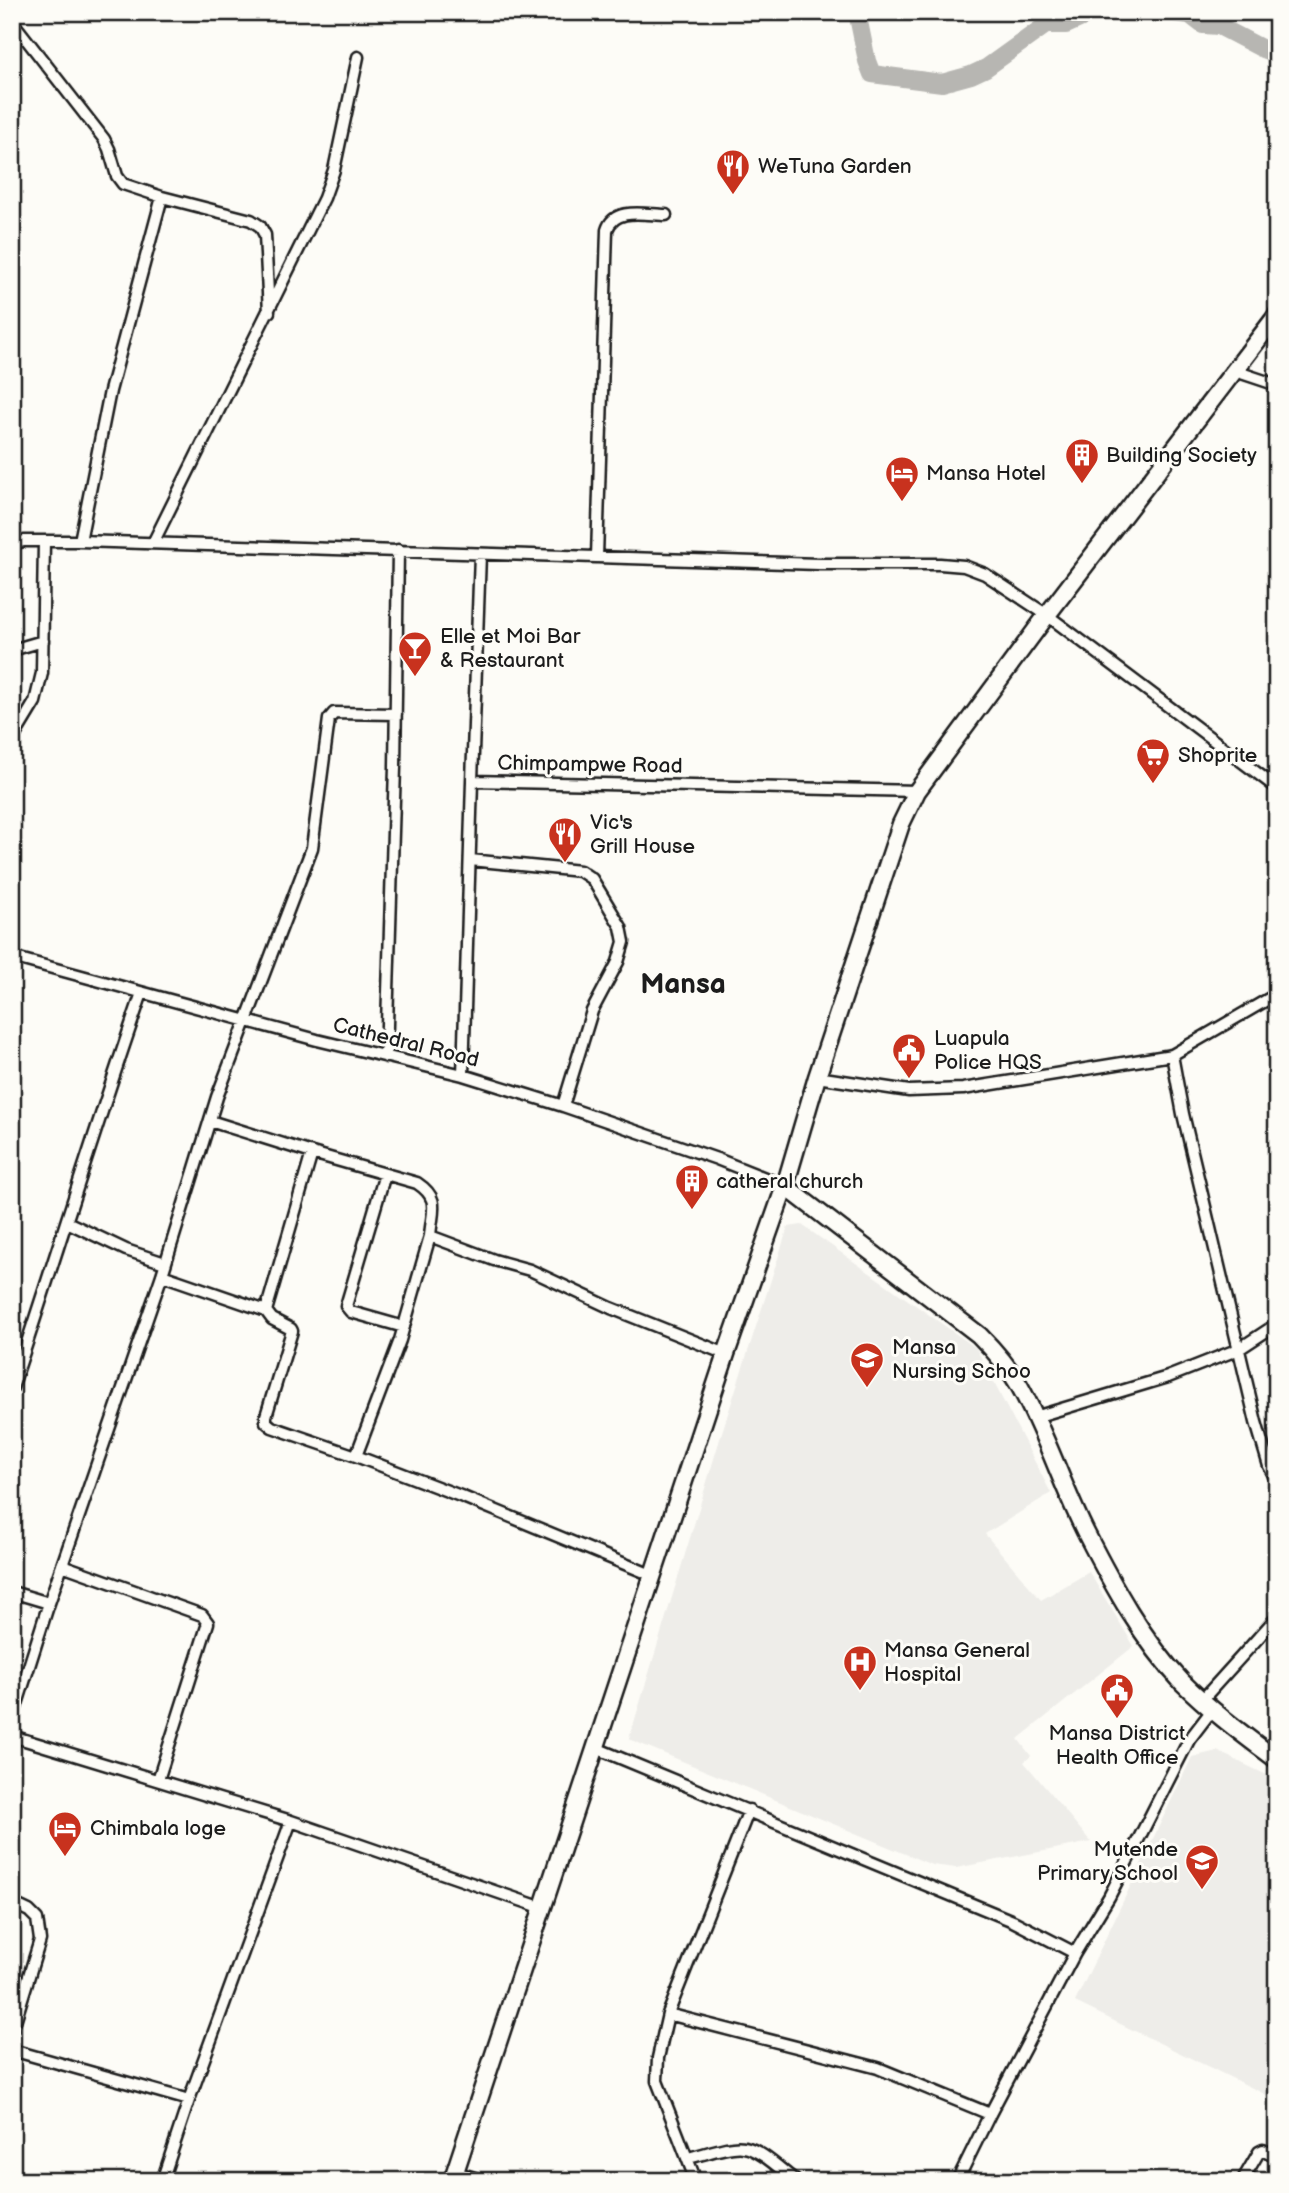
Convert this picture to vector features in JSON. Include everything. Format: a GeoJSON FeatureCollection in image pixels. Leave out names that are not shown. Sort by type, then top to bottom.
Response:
{"type":"FeatureCollection","features":[{"type":"Feature","properties":{"kind":"main road"},"geometry":{"type":"LineString","coordinates":[[454,2176],[726,1354],[785,1186],[817,1077],[901,824],[918,791],[1047,615],[1277,315]]}},
{"type":"Feature","properties":{"kind":"main road"},"geometry":{"type":"LineString","coordinates":[[785,1186],[979,1335],[999,1356],[1018,1383],[1035,1417],[1086,1534],[1123,1600],[1158,1654],[1207,1705],[1277,1759]]}},
{"type":"Feature","properties":{"kind":"street"},"geometry":{"type":"LineString","coordinates":[[12,21],[104,139],[117,176],[123,184],[251,220],[260,226],[265,235],[269,313]]}},
{"type":"Feature","properties":{"kind":"street"},"geometry":{"type":"LineString","coordinates":[[153,543],[324,198],[334,170],[358,57]]}},
{"type":"Feature","properties":{"kind":"street"},"geometry":{"type":"LineString","coordinates":[[80,541],[110,391],[162,197]]}},
{"type":"Feature","properties":{"kind":"street"},"geometry":{"type":"LineString","coordinates":[[597,557],[607,230],[615,216],[666,215]]}},
{"type":"Feature","properties":{"kind":"street"},"geometry":{"type":"LineString","coordinates":[[1235,371],[1277,385]]}},
{"type":"Feature","properties":{"kind":"street"},"geometry":{"type":"LineString","coordinates":[[12,740],[35,702],[43,673],[44,541]]}},
{"type":"Feature","properties":{"kind":"street"},"geometry":{"type":"LineString","coordinates":[[12,544],[80,541],[964,566],[985,574],[1047,615],[1277,788]]}},
{"type":"Feature","properties":{"kind":"street"},"geometry":{"type":"LineString","coordinates":[[386,1056],[398,550]]}},
{"type":"Feature","properties":{"kind":"street"},"geometry":{"type":"LineString","coordinates":[[472,781],[480,554]]}},
{"type":"Feature","properties":{"kind":"street"},"geometry":{"type":"LineString","coordinates":[[12,650],[43,640]]}},
{"type":"Feature","properties":{"kind":"street"},"geometry":{"type":"LineString","coordinates":[[12,1720],[49,1603],[162,1275],[210,1121],[245,1021],[312,848],[331,715],[396,714]]}},
{"type":"Feature","properties":{"kind":"street","name":"Chimpampwe Road"},"geometry":{"type":"LineString","coordinates":[[463,1075],[472,781],[918,791]]}},
{"type":"Feature","properties":{"kind":"street"},"geometry":{"type":"LineString","coordinates":[[470,860],[580,872],[592,879],[621,927],[624,942],[618,962],[592,1012],[563,1106]]}},
{"type":"Feature","properties":{"kind":"street","name":"Cathedral Road"},"geometry":{"type":"LineString","coordinates":[[12,957],[245,1021],[463,1075],[717,1159],[785,1186]]}},
{"type":"Feature","properties":{"kind":"street"},"geometry":{"type":"LineString","coordinates":[[12,1388],[103,1102],[142,993]]}},
{"type":"Feature","properties":{"kind":"street"},"geometry":{"type":"LineString","coordinates":[[817,1077],[909,1091],[962,1089],[1171,1055],[1277,994]]}},
{"type":"Feature","properties":{"kind":"street"},"geometry":{"type":"LineString","coordinates":[[1171,1055],[1256,1422],[1269,1466],[1277,1481]]}},
{"type":"Feature","properties":{"kind":"street"},"geometry":{"type":"LineString","coordinates":[[210,1121],[417,1183],[431,1194],[433,1199],[430,1236],[404,1327],[356,1456]]}},
{"type":"Feature","properties":{"kind":"street"},"geometry":{"type":"LineString","coordinates":[[266,1311],[312,1153]]}},
{"type":"Feature","properties":{"kind":"street"},"geometry":{"type":"LineString","coordinates":[[385,1174],[346,1306],[351,1312],[404,1327]]}},
{"type":"Feature","properties":{"kind":"street"},"geometry":{"type":"LineString","coordinates":[[67,1222],[126,1250],[165,1263]]}},
{"type":"Feature","properties":{"kind":"street"},"geometry":{"type":"LineString","coordinates":[[430,1236],[530,1270],[611,1308],[726,1354]]}},
{"type":"Feature","properties":{"kind":"street"},"geometry":{"type":"LineString","coordinates":[[162,1275],[266,1311],[272,1319],[292,1331],[266,1416],[266,1422],[272,1427],[463,1497],[654,1576]]}},
{"type":"Feature","properties":{"kind":"street"},"geometry":{"type":"LineString","coordinates":[[1035,1417],[1168,1377],[1239,1349],[1277,1324]]}},
{"type":"Feature","properties":{"kind":"street"},"geometry":{"type":"LineString","coordinates":[[62,1565],[202,1615],[208,1623],[158,1780]]}},
{"type":"Feature","properties":{"kind":"street"},"geometry":{"type":"LineString","coordinates":[[12,1592],[49,1603]]}},
{"type":"Feature","properties":{"kind":"street"},"geometry":{"type":"LineString","coordinates":[[957,2181],[1075,1953],[1109,1897],[1207,1705],[1277,1617]]}},
{"type":"Feature","properties":{"kind":"street"},"geometry":{"type":"LineString","coordinates":[[12,1736],[291,1821],[543,1908]]}},
{"type":"Feature","properties":{"kind":"street"},"geometry":{"type":"LineString","coordinates":[[596,1748],[1013,1921],[1075,1953]]}},
{"type":"Feature","properties":{"kind":"street"},"geometry":{"type":"LineString","coordinates":[[696,2181],[657,2081],[658,2059],[668,2014],[748,1810]]}},
{"type":"Feature","properties":{"kind":"street"},"geometry":{"type":"LineString","coordinates":[[162,2181],[291,1821]]}},
{"type":"Feature","properties":{"kind":"street"},"geometry":{"type":"LineString","coordinates":[[12,1903],[29,1911],[37,1919],[40,1941],[12,2031]]}},
{"type":"Feature","properties":{"kind":"street"},"geometry":{"type":"LineString","coordinates":[[668,2014],[878,2068],[990,2114]]}},
{"type":"Feature","properties":{"kind":"street"},"geometry":{"type":"LineString","coordinates":[[12,2050],[189,2100]]}},
{"type":"Feature","properties":{"kind":"street"},"geometry":{"type":"LineString","coordinates":[[688,2158],[745,2147],[755,2150],[796,2181]]}},
{"type":"Feature","properties":{"kind":"street"},"geometry":{"type":"LineString","coordinates":[[1242,2181],[1259,2152],[1263,2150],[1277,2156]]}},
{"type":"Feature","properties":{"kind":"street"},"geometry":{"type":"LineString","coordinates":[[454,2176],[484,2181]]}},
{"type":"Feature","properties":{"kind":"shaded area","name":"Mansa General Hospital"},"geometry":{"type":"Polygon","coordinates":[[[802,1225],[976,1348],[1051,1493],[985,1534],[1041,1600],[1089,1572],[1134,1646],[1018,1739],[1031,1756],[1024,1762],[1091,1842],[956,1868],[932,1865],[629,1739],[723,1429],[788,1227],[802,1225]]]}},
{"type":"Feature","properties":{"kind":"shaded area","name":"Mutende Primary School"},"geometry":{"type":"Polygon","coordinates":[[[1217,1751],[1277,1780],[1277,2100],[1075,2002],[1192,1757],[1217,1751]]]}},
{"type":"Feature","properties":{"kind":"waterway","name":"Mansa"},"geometry":{"type":"LineString","coordinates":[[857,12],[872,74],[942,83],[986,68],[1046,25],[1066,25],[1095,12]]}},
{"type":"Feature","properties":{"kind":"waterway","name":"Mansa"},"geometry":{"type":"LineString","coordinates":[[1166,12],[1190,15],[1203,25],[1219,26],[1277,54]]}},
{"type":"Feature","properties":{"kind":"place","name":"WeTuna Garden"},"geometry":{"type":"Point","coordinates":[733,196]}},
{"type":"Feature","properties":{"kind":"place","name":"Building Society"},"geometry":{"type":"Point","coordinates":[1082,485]}},
{"type":"Feature","properties":{"kind":"place","name":"Mansa Hotel"},"geometry":{"type":"Point","coordinates":[902,503]}},
{"type":"Feature","properties":{"kind":"place","name":"Elle et Moi Bar & Restaurant"},"geometry":{"type":"Point","coordinates":[415,678]}},
{"type":"Feature","properties":{"kind":"place","name":"Shoprite"},"geometry":{"type":"Point","coordinates":[1153,785]}},
{"type":"Feature","properties":{"kind":"place","name":"Vic's Grill House"},"geometry":{"type":"Point","coordinates":[565,864]}},
{"type":"Feature","properties":{"kind":"place","name":"Luapula Police HQS"},"geometry":{"type":"Point","coordinates":[909,1080]}},
{"type":"Feature","properties":{"kind":"place","name":"catheral church"},"geometry":{"type":"Point","coordinates":[692,1211]}},
{"type":"Feature","properties":{"kind":"place","name":"Mansa Nursing Schoo"},"geometry":{"type":"Point","coordinates":[867,1389]}},
{"type":"Feature","properties":{"kind":"place","name":"Mansa General Hospital"},"geometry":{"type":"Point","coordinates":[860,1692]}},
{"type":"Feature","properties":{"kind":"place","name":"Mansa District Health Office"},"geometry":{"type":"Point","coordinates":[1117,1720]}},
{"type":"Feature","properties":{"kind":"place","name":"Chimbala loge"},"geometry":{"type":"Point","coordinates":[65,1858]}},
{"type":"Feature","properties":{"kind":"place","name":"Mutende Primary School"},"geometry":{"type":"Point","coordinates":[1202,1891]}},
{"type":"Feature","properties":{"kind":"district","name":"Mansa"},"geometry":{"type":"Point","coordinates":[683,983]}}]}
